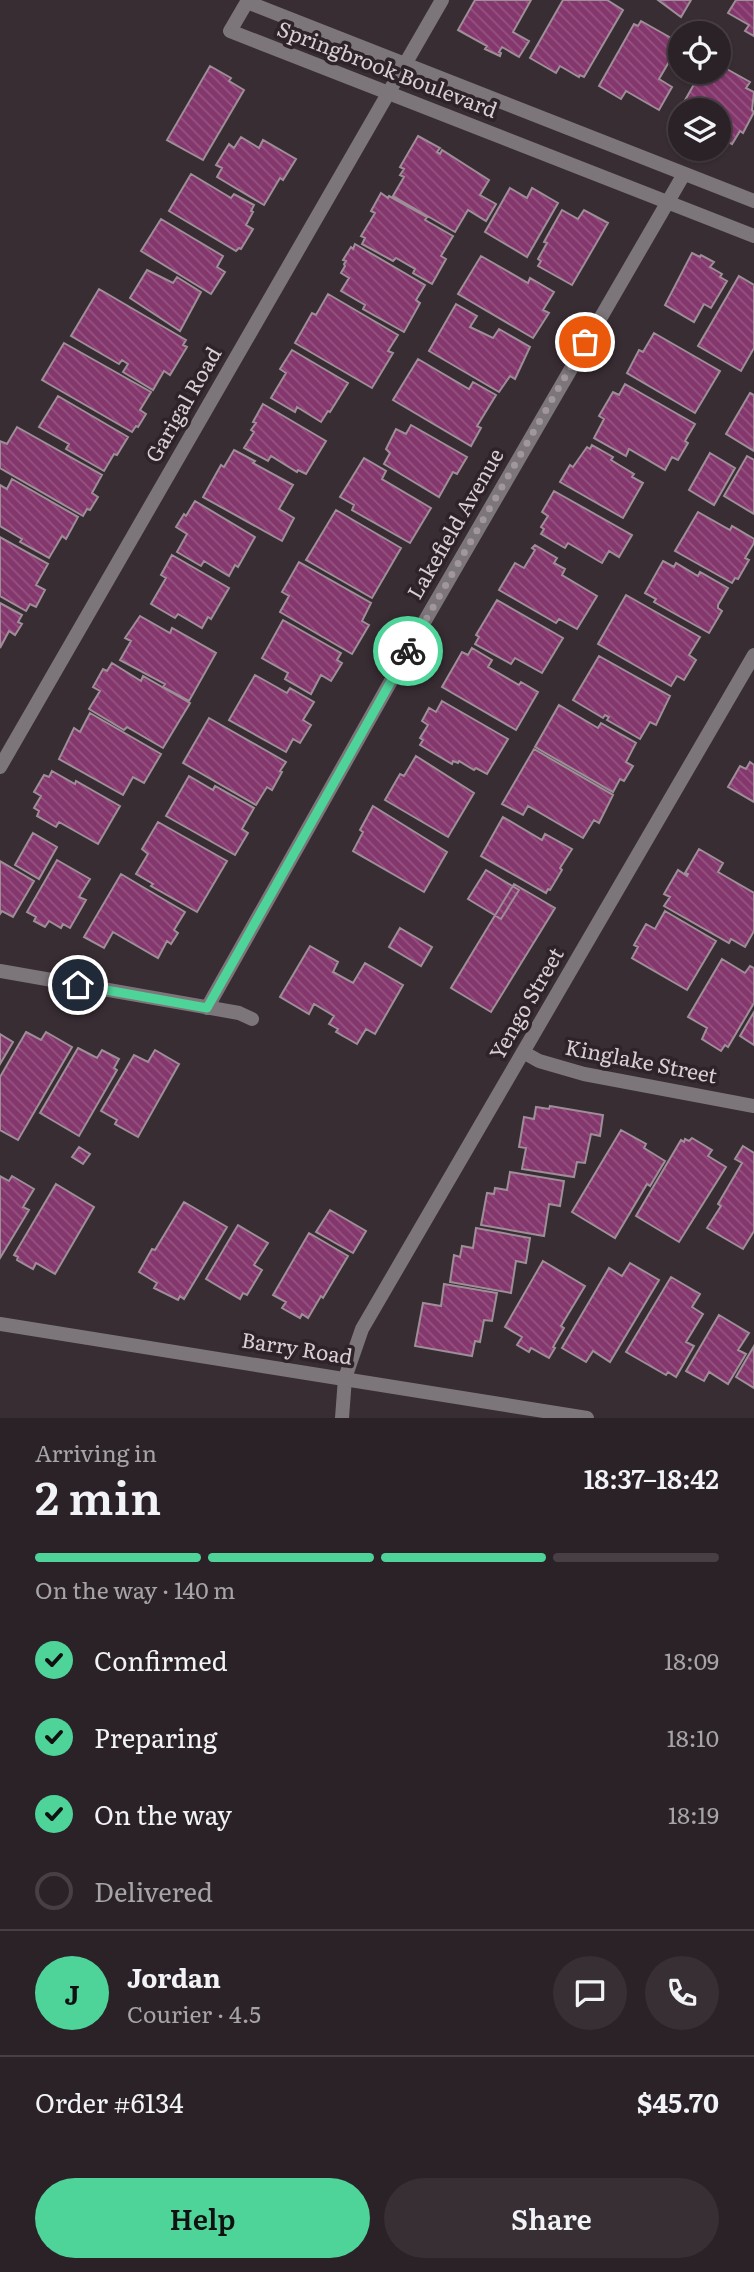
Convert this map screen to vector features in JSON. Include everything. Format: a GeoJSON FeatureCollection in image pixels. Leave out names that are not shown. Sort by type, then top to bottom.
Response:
{"type":"FeatureCollection","features":[{"type":"Feature","properties":{"kind":"street","name":"Garigal Road"},"geometry":{"type":"LineString","coordinates":[[0,767],[442,0]]}},
{"type":"Feature","properties":{"kind":"street","name":"Springbrook Boulevard"},"geometry":{"type":"LineString","coordinates":[[754,201],[247,2],[230,30],[754,236]]}},
{"type":"Feature","properties":{"kind":"street","name":"Lakefield Avenue"},"geometry":{"type":"LineString","coordinates":[[207,1008],[423,624],[684,174]]}},
{"type":"Feature","properties":{"kind":"street","name":"Yengo Street"},"geometry":{"type":"LineString","coordinates":[[342,1418],[345,1378],[362,1329],[754,655]]}},
{"type":"Feature","properties":{"kind":"street"},"geometry":{"type":"LineString","coordinates":[[0,971],[239,1013],[252,1019]]}},
{"type":"Feature","properties":{"kind":"street","name":"Kinglake Street"},"geometry":{"type":"LineString","coordinates":[[523,1052],[539,1061],[571,1071],[754,1106]]}},
{"type":"Feature","properties":{"kind":"street","name":"Barry Road"},"geometry":{"type":"LineString","coordinates":[[0,1324],[587,1418]]}},
{"type":"Feature","properties":{"kind":"building"},"geometry":{"type":"Polygon","coordinates":[[[475,0],[531,0],[513,32],[529,41],[519,57],[502,47],[500,56],[458,30],[475,0]]]}},
{"type":"Feature","properties":{"kind":"building"},"geometry":{"type":"Polygon","coordinates":[[[563,0],[607,0],[623,10],[584,77],[560,66],[556,73],[530,58],[563,0]]]}},
{"type":"Feature","properties":{"kind":"building"},"geometry":{"type":"Polygon","coordinates":[[[658,0],[691,0],[681,17],[658,0]]]}},
{"type":"Feature","properties":{"kind":"building"},"geometry":{"type":"Polygon","coordinates":[[[736,0],[754,0],[754,36],[745,31],[749,25],[728,13],[736,0]]]}},
{"type":"Feature","properties":{"kind":"building"},"geometry":{"type":"Polygon","coordinates":[[[641,21],[668,36],[668,64],[659,79],[672,87],[659,110],[626,91],[621,99],[599,86],[634,24],[638,26],[641,21]]]}},
{"type":"Feature","properties":{"kind":"building"},"geometry":{"type":"Polygon","coordinates":[[[210,66],[231,78],[229,81],[244,90],[203,160],[167,140],[210,66]]]}},
{"type":"Feature","properties":{"kind":"building"},"geometry":{"type":"Polygon","coordinates":[[[731,71],[750,82],[746,88],[754,92],[754,112],[743,133],[740,131],[732,144],[731,98],[686,98],[694,84],[731,84],[731,71]]]}},
{"type":"Feature","properties":{"kind":"building"},"geometry":{"type":"Polygon","coordinates":[[[418,136],[440,148],[437,152],[440,154],[442,150],[489,180],[480,195],[496,204],[486,221],[468,210],[455,232],[393,196],[404,177],[400,175],[404,169],[400,167],[418,136]]]}},
{"type":"Feature","properties":{"kind":"building"},"geometry":{"type":"Polygon","coordinates":[[[241,137],[259,148],[263,140],[296,159],[283,180],[280,178],[264,205],[217,177],[222,168],[216,165],[229,144],[234,148],[241,137]]]}},
{"type":"Feature","properties":{"kind":"building"},"geometry":{"type":"Polygon","coordinates":[[[191,174],[231,198],[234,194],[254,205],[246,225],[253,229],[241,249],[236,251],[169,211],[191,174]]]}},
{"type":"Feature","properties":{"kind":"building"},"geometry":{"type":"Polygon","coordinates":[[[510,188],[527,198],[532,188],[558,203],[527,257],[485,232],[510,188]]]}},
{"type":"Feature","properties":{"kind":"building"},"geometry":{"type":"Polygon","coordinates":[[[381,193],[427,217],[425,220],[453,236],[441,256],[446,259],[432,284],[413,273],[415,269],[396,258],[393,261],[362,244],[365,238],[361,236],[375,213],[371,211],[381,193]]]}},
{"type":"Feature","properties":{"kind":"building"},"geometry":{"type":"Polygon","coordinates":[[[562,210],[578,219],[584,210],[608,223],[572,285],[538,266],[541,261],[538,259],[547,243],[544,242],[562,210]]]}},
{"type":"Feature","properties":{"kind":"building"},"geometry":{"type":"Polygon","coordinates":[[[161,219],[223,256],[217,267],[225,272],[211,294],[141,251],[161,219]]]}},
{"type":"Feature","properties":{"kind":"building"},"geometry":{"type":"Polygon","coordinates":[[[355,244],[425,285],[416,300],[420,303],[404,332],[363,309],[365,305],[341,291],[349,278],[341,273],[346,261],[343,260],[355,244]]]}},
{"type":"Feature","properties":{"kind":"building"},"geometry":{"type":"Polygon","coordinates":[[[692,253],[714,262],[710,267],[722,274],[720,277],[727,281],[711,308],[704,304],[694,322],[665,305],[692,253]]]}},
{"type":"Feature","properties":{"kind":"building"},"geometry":{"type":"Polygon","coordinates":[[[481,256],[528,283],[530,278],[554,292],[543,310],[549,313],[533,338],[458,294],[481,256]]]}},
{"type":"Feature","properties":{"kind":"building"},"geometry":{"type":"Polygon","coordinates":[[[147,270],[173,283],[177,277],[201,292],[180,331],[130,298],[147,270]]]}},
{"type":"Feature","properties":{"kind":"building"},"geometry":{"type":"Polygon","coordinates":[[[739,276],[754,285],[754,348],[741,371],[698,346],[739,276]]]}},
{"type":"Feature","properties":{"kind":"building"},"geometry":{"type":"Polygon","coordinates":[[[99,289],[186,340],[183,345],[187,347],[170,375],[164,371],[153,390],[123,372],[128,364],[122,360],[119,364],[71,336],[99,289]]]}},
{"type":"Feature","properties":{"kind":"building"},"geometry":{"type":"Polygon","coordinates":[[[328,294],[398,335],[388,351],[393,353],[372,388],[295,343],[312,313],[316,315],[328,294]]]}},
{"type":"Feature","properties":{"kind":"building"},"geometry":{"type":"Polygon","coordinates":[[[456,304],[477,316],[470,327],[493,338],[499,329],[530,347],[515,379],[510,376],[499,392],[429,351],[456,304]]]}},
{"type":"Feature","properties":{"kind":"building"},"geometry":{"type":"Polygon","coordinates":[[[654,333],[720,371],[695,413],[627,373],[639,350],[643,352],[654,333]]]}},
{"type":"Feature","properties":{"kind":"building"},"geometry":{"type":"Polygon","coordinates":[[[64,343],[151,392],[140,410],[146,414],[132,432],[42,380],[64,343]]]}},
{"type":"Feature","properties":{"kind":"building"},"geometry":{"type":"Polygon","coordinates":[[[292,350],[348,383],[321,422],[297,407],[295,412],[271,398],[286,373],[280,369],[292,350]]]}},
{"type":"Feature","properties":{"kind":"building"},"geometry":{"type":"Polygon","coordinates":[[[418,359],[469,389],[473,382],[496,395],[477,426],[481,428],[471,446],[393,400],[418,359]]]}},
{"type":"Feature","properties":{"kind":"building"},"geometry":{"type":"Polygon","coordinates":[[[625,384],[695,424],[678,460],[672,457],[665,470],[629,449],[626,456],[594,438],[604,419],[599,416],[613,392],[619,395],[625,384]]]}},
{"type":"Feature","properties":{"kind":"building"},"geometry":{"type":"Polygon","coordinates":[[[750,393],[754,395],[754,451],[726,434],[750,393]]]}},
{"type":"Feature","properties":{"kind":"building"},"geometry":{"type":"Polygon","coordinates":[[[58,396],[128,437],[104,471],[66,449],[69,444],[39,427],[58,396]]]}},
{"type":"Feature","properties":{"kind":"building"},"geometry":{"type":"Polygon","coordinates":[[[263,404],[326,441],[306,474],[298,470],[297,472],[271,456],[268,461],[244,448],[254,432],[251,430],[256,423],[253,422],[263,404]]]}},
{"type":"Feature","properties":{"kind":"building"},"geometry":{"type":"Polygon","coordinates":[[[411,425],[467,457],[457,474],[453,472],[439,497],[384,464],[390,453],[386,449],[396,429],[406,434],[411,425]]]}},
{"type":"Feature","properties":{"kind":"building"},"geometry":{"type":"Polygon","coordinates":[[[17,427],[102,475],[92,493],[98,497],[83,516],[0,468],[0,441],[7,444],[17,427]]]}},
{"type":"Feature","properties":{"kind":"building"},"geometry":{"type":"Polygon","coordinates":[[[592,445],[613,457],[611,460],[643,483],[623,518],[560,482],[570,465],[573,467],[587,447],[590,449],[592,445]]]}},
{"type":"Feature","properties":{"kind":"building"},"geometry":{"type":"Polygon","coordinates":[[[234,450],[293,485],[279,509],[294,518],[282,541],[203,497],[221,465],[224,467],[234,450]]]}},
{"type":"Feature","properties":{"kind":"building"},"geometry":{"type":"Polygon","coordinates":[[[710,453],[735,468],[714,505],[689,490],[710,453]]]}},
{"type":"Feature","properties":{"kind":"building"},"geometry":{"type":"Polygon","coordinates":[[[747,456],[754,460],[754,514],[724,496],[747,456]]]}},
{"type":"Feature","properties":{"kind":"building"},"geometry":{"type":"Polygon","coordinates":[[[364,458],[386,471],[382,479],[431,508],[410,543],[352,510],[354,505],[340,497],[364,458]]]}},
{"type":"Feature","properties":{"kind":"building"},"geometry":{"type":"Polygon","coordinates":[[[12,479],[78,517],[66,539],[62,536],[49,558],[20,542],[22,539],[0,526],[0,485],[7,489],[12,479]]]}},
{"type":"Feature","properties":{"kind":"building"},"geometry":{"type":"Polygon","coordinates":[[[554,491],[632,535],[619,557],[609,551],[602,563],[568,543],[565,548],[541,534],[544,529],[541,527],[548,516],[542,512],[554,491]]]}},
{"type":"Feature","properties":{"kind":"building"},"geometry":{"type":"Polygon","coordinates":[[[195,501],[255,537],[238,567],[235,565],[229,576],[204,561],[201,566],[177,552],[187,534],[176,527],[195,501]]]}},
{"type":"Feature","properties":{"kind":"building"},"geometry":{"type":"Polygon","coordinates":[[[336,510],[401,548],[372,598],[306,560],[336,510]]]}},
{"type":"Feature","properties":{"kind":"building"},"geometry":{"type":"Polygon","coordinates":[[[698,512],[730,530],[732,526],[754,539],[745,558],[749,560],[738,579],[735,578],[732,583],[675,551],[698,512]]]}},
{"type":"Feature","properties":{"kind":"building"},"geometry":{"type":"Polygon","coordinates":[[[0,537],[48,564],[36,585],[45,590],[36,607],[30,604],[26,611],[0,596],[0,537]]]}},
{"type":"Feature","properties":{"kind":"building"},"geometry":{"type":"Polygon","coordinates":[[[535,545],[557,558],[554,563],[565,569],[562,575],[597,596],[577,629],[559,619],[556,623],[499,590],[515,563],[524,568],[535,550],[532,548],[535,545]]]}},
{"type":"Feature","properties":{"kind":"building"},"geometry":{"type":"Polygon","coordinates":[[[172,555],[229,588],[211,619],[208,617],[202,628],[178,614],[175,618],[151,604],[166,578],[161,575],[172,555]]]}},
{"type":"Feature","properties":{"kind":"building"},"geometry":{"type":"Polygon","coordinates":[[[663,561],[674,567],[676,563],[698,576],[700,572],[728,588],[718,605],[722,611],[709,633],[654,602],[656,599],[645,593],[663,561]]]}},
{"type":"Feature","properties":{"kind":"building"},"geometry":{"type":"Polygon","coordinates":[[[299,562],[371,603],[362,621],[369,625],[352,654],[280,612],[289,596],[282,592],[299,562]]]}},
{"type":"Feature","properties":{"kind":"building"},"geometry":{"type":"Polygon","coordinates":[[[626,595],[700,637],[689,655],[696,660],[684,680],[677,676],[671,686],[598,644],[626,595]]]}},
{"type":"Feature","properties":{"kind":"building"},"geometry":{"type":"Polygon","coordinates":[[[497,600],[563,638],[542,673],[515,658],[511,664],[475,644],[479,637],[476,635],[497,600]]]}},
{"type":"Feature","properties":{"kind":"building"},"geometry":{"type":"Polygon","coordinates":[[[0,603],[22,615],[18,622],[22,624],[15,635],[9,631],[0,648],[0,603]]]}},
{"type":"Feature","properties":{"kind":"building"},"geometry":{"type":"Polygon","coordinates":[[[140,616],[170,633],[172,628],[216,653],[189,701],[163,687],[165,684],[120,660],[131,641],[125,638],[140,616]]]}},
{"type":"Feature","properties":{"kind":"building"},"geometry":{"type":"Polygon","coordinates":[[[283,620],[341,653],[337,660],[342,663],[331,681],[321,675],[311,694],[285,679],[288,673],[262,658],[283,620]]]}},
{"type":"Feature","properties":{"kind":"building"},"geometry":{"type":"Polygon","coordinates":[[[472,648],[492,660],[488,667],[519,685],[521,682],[538,692],[516,730],[442,687],[462,652],[468,655],[472,648]]]}},
{"type":"Feature","properties":{"kind":"building"},"geometry":{"type":"Polygon","coordinates":[[[599,656],[670,696],[656,725],[650,722],[640,739],[607,720],[609,717],[605,715],[603,718],[573,700],[599,656]]]}},
{"type":"Feature","properties":{"kind":"building"},"geometry":{"type":"Polygon","coordinates":[[[112,663],[141,681],[143,676],[190,703],[163,748],[127,727],[124,730],[89,709],[100,691],[93,687],[103,669],[107,671],[112,663]]]}},
{"type":"Feature","properties":{"kind":"building"},"geometry":{"type":"Polygon","coordinates":[[[255,675],[287,693],[290,688],[314,702],[303,720],[311,725],[300,743],[293,739],[286,752],[229,720],[255,675]]]}},
{"type":"Feature","properties":{"kind":"building"},"geometry":{"type":"Polygon","coordinates":[[[442,701],[508,739],[487,774],[459,761],[453,761],[452,764],[420,745],[423,740],[420,738],[428,725],[422,721],[429,708],[436,712],[442,701]]]}},
{"type":"Feature","properties":{"kind":"building"},"geometry":{"type":"Polygon","coordinates":[[[559,705],[598,728],[601,723],[636,743],[626,762],[633,766],[624,781],[620,779],[613,792],[535,747],[559,705]]]}},
{"type":"Feature","properties":{"kind":"building"},"geometry":{"type":"Polygon","coordinates":[[[90,713],[161,754],[144,783],[133,777],[123,795],[59,759],[74,728],[80,732],[90,713]]]}},
{"type":"Feature","properties":{"kind":"building"},"geometry":{"type":"Polygon","coordinates":[[[209,718],[286,762],[272,790],[267,787],[256,805],[183,763],[209,718]]]}},
{"type":"Feature","properties":{"kind":"building"},"geometry":{"type":"Polygon","coordinates":[[[534,749],[613,795],[599,823],[594,820],[583,838],[528,806],[523,815],[502,804],[534,749]]]}},
{"type":"Feature","properties":{"kind":"building"},"geometry":{"type":"Polygon","coordinates":[[[416,756],[474,793],[448,837],[385,800],[400,774],[404,776],[416,756]]]}},
{"type":"Feature","properties":{"kind":"building"},"geometry":{"type":"Polygon","coordinates":[[[750,762],[754,765],[754,802],[728,787],[740,766],[746,769],[750,762]]]}},
{"type":"Feature","properties":{"kind":"building"},"geometry":{"type":"Polygon","coordinates":[[[52,771],[120,806],[98,844],[59,822],[56,827],[37,816],[39,811],[34,808],[41,796],[34,792],[44,775],[49,777],[52,771]]]}},
{"type":"Feature","properties":{"kind":"building"},"geometry":{"type":"Polygon","coordinates":[[[189,776],[213,790],[215,786],[254,808],[242,829],[248,833],[235,855],[166,816],[189,776]]]}},
{"type":"Feature","properties":{"kind":"building"},"geometry":{"type":"Polygon","coordinates":[[[373,806],[447,852],[424,892],[353,851],[363,832],[360,830],[373,806]]]}},
{"type":"Feature","properties":{"kind":"building"},"geometry":{"type":"Polygon","coordinates":[[[503,817],[542,840],[545,834],[572,849],[546,893],[481,856],[503,817]]]}},
{"type":"Feature","properties":{"kind":"building"},"geometry":{"type":"Polygon","coordinates":[[[158,822],[227,861],[197,912],[151,886],[153,884],[136,874],[148,854],[142,849],[158,822]]]}},
{"type":"Feature","properties":{"kind":"building"},"geometry":{"type":"Polygon","coordinates":[[[33,833],[57,847],[39,879],[15,865],[33,833]]]}},
{"type":"Feature","properties":{"kind":"building"},"geometry":{"type":"Polygon","coordinates":[[[699,849],[723,863],[718,872],[754,893],[754,931],[745,947],[731,939],[729,943],[664,906],[670,897],[664,894],[678,870],[687,876],[685,873],[699,849]]]}},
{"type":"Feature","properties":{"kind":"building"},"geometry":{"type":"Polygon","coordinates":[[[57,860],[90,879],[79,897],[86,900],[70,928],[63,924],[61,928],[49,921],[45,927],[34,921],[36,917],[27,912],[57,860]]]}},
{"type":"Feature","properties":{"kind":"building"},"geometry":{"type":"Polygon","coordinates":[[[0,861],[34,881],[13,917],[2,911],[0,914],[0,861]]]}},
{"type":"Feature","properties":{"kind":"building"},"geometry":{"type":"Polygon","coordinates":[[[486,870],[519,890],[501,919],[468,899],[486,870]]]}},
{"type":"Feature","properties":{"kind":"building"},"geometry":{"type":"Polygon","coordinates":[[[121,874],[185,912],[174,930],[178,933],[171,944],[167,941],[158,958],[113,932],[104,948],[84,937],[121,874]]]}},
{"type":"Feature","properties":{"kind":"building"},"geometry":{"type":"Polygon","coordinates":[[[514,884],[555,908],[491,1012],[451,988],[514,884]]]}},
{"type":"Feature","properties":{"kind":"building"},"geometry":{"type":"Polygon","coordinates":[[[665,911],[716,941],[687,990],[632,958],[638,947],[634,945],[646,924],[655,929],[665,911]]]}},
{"type":"Feature","properties":{"kind":"building"},"geometry":{"type":"Polygon","coordinates":[[[400,928],[432,947],[421,966],[389,947],[400,928]]]}},
{"type":"Feature","properties":{"kind":"building"},"geometry":{"type":"Polygon","coordinates":[[[310,946],[338,962],[333,972],[353,983],[365,963],[403,985],[375,1034],[366,1029],[357,1044],[336,1032],[338,1029],[329,1024],[334,1016],[314,1004],[309,1014],[280,997],[310,946]]]}},
{"type":"Feature","properties":{"kind":"building"},"geometry":{"type":"Polygon","coordinates":[[[722,959],[745,973],[750,966],[754,968],[754,1003],[728,1047],[725,1045],[721,1051],[702,1039],[707,1028],[688,1017],[722,959]]]}},
{"type":"Feature","properties":{"kind":"building"},"geometry":{"type":"Polygon","coordinates":[[[754,1012],[754,1045],[740,1036],[754,1012]]]}},
{"type":"Feature","properties":{"kind":"building"},"geometry":{"type":"Polygon","coordinates":[[[26,1032],[41,1040],[46,1032],[72,1047],[18,1140],[0,1130],[0,1077],[26,1032]]]}},
{"type":"Feature","properties":{"kind":"building"},"geometry":{"type":"Polygon","coordinates":[[[0,1034],[13,1042],[0,1064],[0,1034]]]}},
{"type":"Feature","properties":{"kind":"building"},"geometry":{"type":"Polygon","coordinates":[[[78,1048],[97,1058],[102,1050],[119,1059],[114,1068],[117,1070],[79,1136],[40,1113],[78,1048]]]}},
{"type":"Feature","properties":{"kind":"building"},"geometry":{"type":"Polygon","coordinates":[[[155,1050],[179,1064],[138,1137],[115,1124],[117,1120],[101,1111],[134,1055],[148,1062],[155,1050]]]}},
{"type":"Feature","properties":{"kind":"building"},"geometry":{"type":"Polygon","coordinates":[[[550,1106],[603,1115],[600,1136],[591,1134],[585,1163],[577,1162],[574,1177],[522,1169],[526,1148],[519,1147],[524,1117],[534,1119],[536,1107],[549,1109],[550,1106]]]}},
{"type":"Feature","properties":{"kind":"building"},"geometry":{"type":"Polygon","coordinates":[[[621,1130],[646,1144],[644,1148],[665,1161],[650,1186],[647,1184],[615,1238],[572,1212],[621,1130]]]}},
{"type":"Feature","properties":{"kind":"building"},"geometry":{"type":"Polygon","coordinates":[[[692,1138],[712,1150],[708,1156],[726,1167],[679,1242],[636,1216],[681,1140],[684,1142],[685,1139],[689,1141],[692,1138]]]}},
{"type":"Feature","properties":{"kind":"building"},"geometry":{"type":"Polygon","coordinates":[[[743,1146],[754,1153],[754,1231],[743,1249],[707,1228],[742,1163],[735,1159],[743,1146]]]}},
{"type":"Feature","properties":{"kind":"building"},"geometry":{"type":"Polygon","coordinates":[[[79,1147],[90,1154],[83,1164],[72,1157],[79,1147]]]}},
{"type":"Feature","properties":{"kind":"building"},"geometry":{"type":"Polygon","coordinates":[[[510,1172],[564,1181],[560,1206],[549,1204],[544,1236],[481,1225],[487,1193],[494,1194],[495,1188],[507,1190],[510,1172]]]}},
{"type":"Feature","properties":{"kind":"building"},"geometry":{"type":"Polygon","coordinates":[[[0,1176],[9,1181],[12,1176],[34,1189],[23,1207],[29,1210],[0,1258],[0,1176]]]}},
{"type":"Feature","properties":{"kind":"building"},"geometry":{"type":"Polygon","coordinates":[[[56,1184],[94,1207],[55,1274],[36,1263],[33,1269],[17,1260],[18,1257],[14,1255],[56,1184]]]}},
{"type":"Feature","properties":{"kind":"building"},"geometry":{"type":"Polygon","coordinates":[[[184,1202],[227,1227],[184,1299],[180,1296],[178,1300],[154,1288],[157,1283],[139,1272],[184,1202]]]}},
{"type":"Feature","properties":{"kind":"building"},"geometry":{"type":"Polygon","coordinates":[[[330,1210],[366,1231],[353,1253],[316,1232],[330,1210]]]}},
{"type":"Feature","properties":{"kind":"building"},"geometry":{"type":"Polygon","coordinates":[[[238,1225],[268,1243],[254,1265],[262,1270],[247,1295],[243,1293],[240,1299],[206,1279],[238,1225]]]}},
{"type":"Feature","properties":{"kind":"building"},"geometry":{"type":"Polygon","coordinates":[[[476,1228],[530,1238],[526,1263],[516,1261],[511,1293],[450,1282],[454,1255],[460,1257],[462,1246],[473,1248],[476,1228]]]}},
{"type":"Feature","properties":{"kind":"building"},"geometry":{"type":"Polygon","coordinates":[[[309,1233],[348,1256],[308,1318],[302,1314],[300,1318],[282,1308],[286,1302],[273,1295],[309,1233]]]}},
{"type":"Feature","properties":{"kind":"building"},"geometry":{"type":"Polygon","coordinates":[[[543,1261],[585,1286],[561,1326],[564,1328],[549,1358],[531,1348],[529,1352],[517,1345],[522,1337],[505,1327],[543,1261]]]}},
{"type":"Feature","properties":{"kind":"building"},"geometry":{"type":"Polygon","coordinates":[[[630,1263],[659,1280],[610,1362],[593,1351],[586,1362],[562,1348],[609,1268],[622,1276],[630,1263]]]}},
{"type":"Feature","properties":{"kind":"building"},"geometry":{"type":"Polygon","coordinates":[[[671,1277],[700,1294],[692,1307],[703,1314],[686,1342],[694,1346],[676,1377],[668,1372],[666,1375],[626,1352],[671,1277]]]}},
{"type":"Feature","properties":{"kind":"building"},"geometry":{"type":"Polygon","coordinates":[[[444,1284],[497,1293],[492,1321],[484,1320],[480,1342],[475,1341],[472,1356],[415,1346],[423,1303],[441,1306],[444,1284]]]}},
{"type":"Feature","properties":{"kind":"building"},"geometry":{"type":"Polygon","coordinates":[[[719,1315],[749,1333],[738,1350],[746,1354],[728,1384],[709,1372],[704,1381],[686,1371],[719,1315]]]}},
{"type":"Feature","properties":{"kind":"building"},"geometry":{"type":"Polygon","coordinates":[[[754,1346],[754,1388],[736,1377],[754,1346]]]}},
{"type":"Feature","properties":{"kind":"way so far"},"geometry":{"type":"LineString","coordinates":[[408,651],[585,342]]}},
{"type":"Feature","properties":{"kind":"route"},"geometry":{"type":"LineString","coordinates":[[78,985],[207,1008],[408,651]]}}]}
